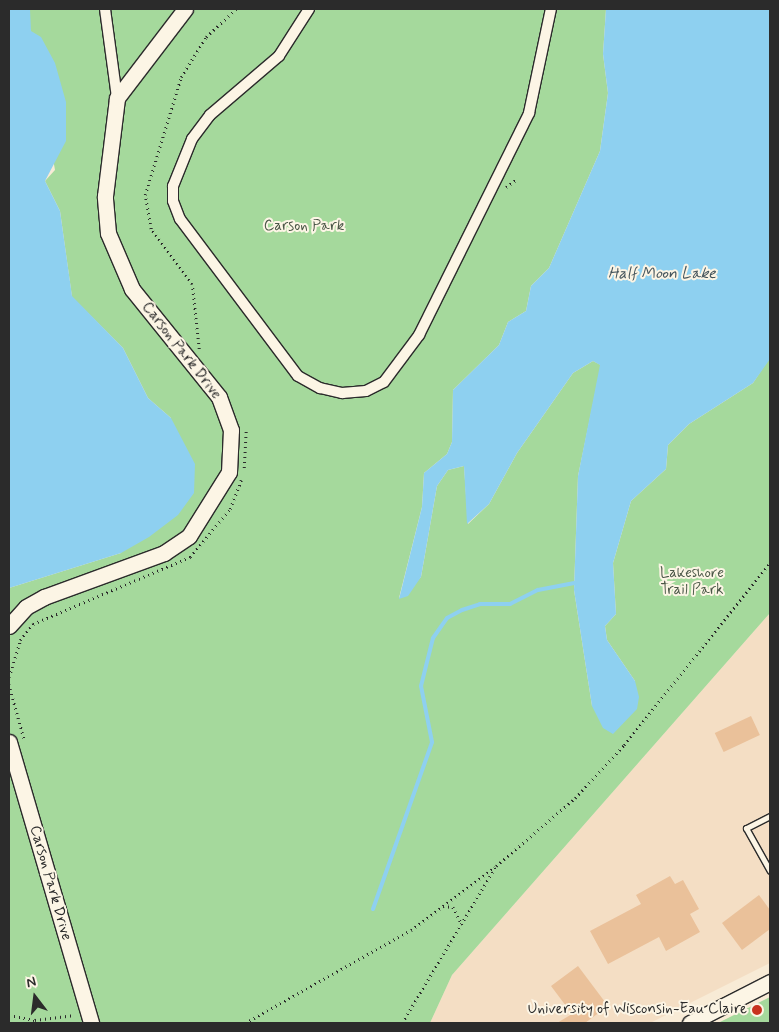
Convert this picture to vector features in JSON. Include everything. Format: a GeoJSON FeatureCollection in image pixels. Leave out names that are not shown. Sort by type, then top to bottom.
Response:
{"type":"FeatureCollection","features":[{"type":"Feature","properties":{"kind":"street"},"geometry":{"type":"LineString","coordinates":[[105,9],[117,98]]}},
{"type":"Feature","properties":{"kind":"street","name":"Carson Park Drive"},"geometry":{"type":"LineString","coordinates":[[11,632],[26,607],[44,597],[164,553],[189,536],[229,472],[232,430],[219,397],[132,289],[108,233],[107,158],[117,98],[184,9]]}},
{"type":"Feature","properties":{"kind":"street"},"geometry":{"type":"LineString","coordinates":[[309,9],[280,56],[210,115],[192,139],[173,186],[173,201],[180,219],[298,376],[320,388],[342,392],[366,391],[384,382],[418,335],[529,113],[551,9]]}},
{"type":"Feature","properties":{"kind":"street","name":"Carson Park Drive"},"geometry":{"type":"LineString","coordinates":[[9,742],[91,1023]]}},
{"type":"Feature","properties":{"kind":"street"},"geometry":{"type":"LineString","coordinates":[[690,1023],[770,982]]}},
{"type":"Feature","properties":{"kind":"lane"},"geometry":{"type":"LineString","coordinates":[[770,816],[746,828],[770,871]]}},
{"type":"Feature","properties":{"kind":"path"},"geometry":{"type":"LineString","coordinates":[[203,357],[195,339],[192,284],[151,229],[145,195],[181,77],[206,37],[236,9]]}},
{"type":"Feature","properties":{"kind":"path"},"geometry":{"type":"LineString","coordinates":[[9,676],[20,640],[42,619],[190,557],[230,509],[248,454],[245,427]]}},
{"type":"Feature","properties":{"kind":"path"},"geometry":{"type":"LineString","coordinates":[[245,1023],[411,930],[496,866],[574,798],[624,745],[770,563]]}},
{"type":"Feature","properties":{"kind":"path"},"geometry":{"type":"LineString","coordinates":[[11,632],[20,640]]}},
{"type":"Feature","properties":{"kind":"path"},"geometry":{"type":"LineString","coordinates":[[402,1023],[462,926],[496,866]]}},
{"type":"Feature","properties":{"kind":"path"},"geometry":{"type":"LineString","coordinates":[[443,906],[459,912],[462,926]]}},
{"type":"Feature","properties":{"kind":"path"},"geometry":{"type":"LineString","coordinates":[[9,1014],[42,1020],[79,1014]]}},
{"type":"Feature","properties":{"kind":"shaded area"},"geometry":{"type":"Polygon","coordinates":[[[770,613],[770,963],[650,1023],[430,1023],[452,975],[770,613]]]}},
{"type":"Feature","properties":{"kind":"green space","name":"Carson Park"},"geometry":{"type":"Polygon","coordinates":[[[30,9],[606,9],[603,54],[608,93],[600,151],[549,268],[531,286],[526,311],[508,322],[499,345],[453,390],[452,442],[447,454],[424,473],[422,507],[399,598],[421,577],[437,486],[448,470],[464,466],[468,524],[489,504],[517,453],[573,373],[593,361],[601,365],[578,476],[574,590],[592,706],[635,681],[607,640],[605,626],[616,614],[613,563],[631,501],[666,469],[668,445],[689,424],[753,383],[770,357],[770,613],[452,975],[430,1023],[9,1023],[9,588],[121,553],[171,418],[148,398],[123,348],[72,297],[60,211],[45,181],[55,170],[28,19],[30,9]]]}},
{"type":"Feature","properties":{"kind":"green space","name":"University of Wisconsin-Eau Claire"},"geometry":{"type":"Polygon","coordinates":[[[770,997],[770,1023],[718,1023],[770,997]]]}},
{"type":"Feature","properties":{"kind":"water"},"geometry":{"type":"Polygon","coordinates":[[[9,9],[30,9],[31,31],[41,37],[55,63],[66,102],[66,141],[45,181],[60,211],[72,296],[123,348],[148,398],[171,418],[195,464],[194,493],[178,515],[149,537],[121,553],[9,588],[9,9]]]}},
{"type":"Feature","properties":{"kind":"water","name":"Half Moon Lake"},"geometry":{"type":"Polygon","coordinates":[[[606,9],[770,9],[770,359],[753,383],[689,424],[668,445],[666,469],[631,501],[613,563],[616,614],[605,626],[607,640],[635,681],[639,697],[637,709],[613,734],[603,728],[592,706],[574,590],[578,476],[600,365],[593,361],[573,373],[517,453],[489,504],[467,524],[464,466],[448,470],[437,486],[421,577],[408,596],[399,599],[422,507],[424,473],[447,454],[452,442],[453,390],[499,345],[508,322],[526,311],[531,286],[549,268],[600,151],[608,93],[603,54],[606,9]]]}},
{"type":"Feature","properties":{"kind":"building"},"geometry":{"type":"Polygon","coordinates":[[[751,716],[760,735],[724,752],[715,733],[751,716]]]}},
{"type":"Feature","properties":{"kind":"building"},"geometry":{"type":"Polygon","coordinates":[[[670,876],[675,884],[683,880],[699,909],[690,914],[700,932],[666,951],[659,937],[608,964],[590,931],[641,904],[636,895],[670,876]]]}},
{"type":"Feature","properties":{"kind":"building"},"geometry":{"type":"Polygon","coordinates":[[[759,895],[770,910],[770,929],[742,950],[722,923],[759,895]]]}},
{"type":"Feature","properties":{"kind":"building"},"geometry":{"type":"Polygon","coordinates":[[[578,966],[608,1006],[585,1023],[557,1023],[572,1014],[551,986],[578,966]]]}},
{"type":"Feature","properties":{"kind":"waterway"},"geometry":{"type":"LineString","coordinates":[[373,909],[432,742],[421,686],[433,638],[447,618],[462,610],[480,604],[510,604],[538,590],[574,583]]}},
{"type":"Feature","properties":{"kind":"place","name":"University of Wisconsin-Eau Claire"},"geometry":{"type":"Point","coordinates":[757,1010]}},
{"type":"Feature","properties":{"kind":"park label","name":"Lakeshore Trail Park"},"geometry":{"type":"Point","coordinates":[692,582]}}]}
